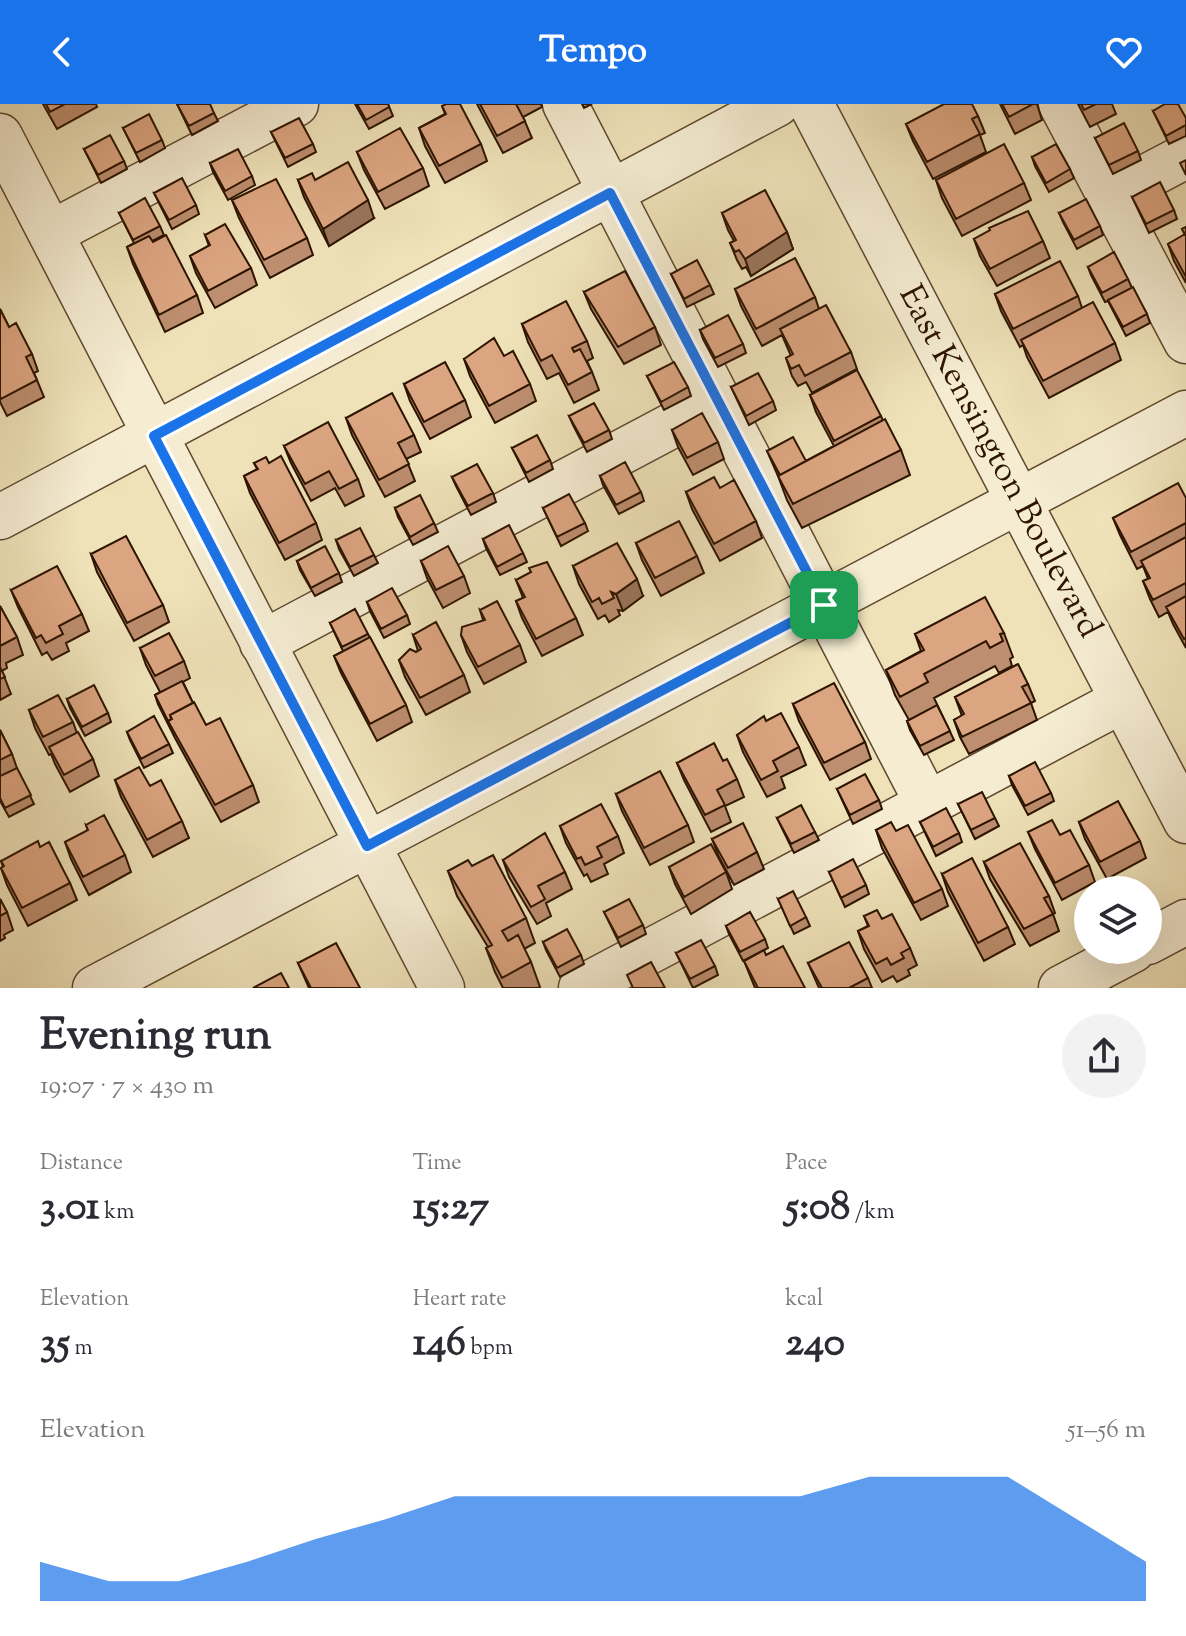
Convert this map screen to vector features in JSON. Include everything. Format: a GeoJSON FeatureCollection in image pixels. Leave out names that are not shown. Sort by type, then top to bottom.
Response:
{"type":"FeatureCollection","features":[{"type":"Feature","properties":{"kind":"street"},"geometry":{"type":"LineString","coordinates":[[51,233],[296,104]]}},
{"type":"Feature","properties":{"kind":"street"},"geometry":{"type":"LineString","coordinates":[[565,104],[927,803]]}},
{"type":"Feature","properties":{"kind":"street"},"geometry":{"type":"LineString","coordinates":[[0,517],[777,104]]}},
{"type":"Feature","properties":{"kind":"street","name":"East Kensington Boulevard"},"geometry":{"type":"LineString","coordinates":[[811,104],[1186,821]]}},
{"type":"Feature","properties":{"kind":"street"},"geometry":{"type":"LineString","coordinates":[[1061,104],[1186,341]]}},
{"type":"Feature","properties":{"kind":"street"},"geometry":{"type":"LineString","coordinates":[[0,136],[442,988]]}},
{"type":"Feature","properties":{"kind":"street"},"geometry":{"type":"LineString","coordinates":[[1110,196],[1186,156]]}},
{"type":"Feature","properties":{"kind":"street"},"geometry":{"type":"LineString","coordinates":[[262,643],[718,401]]}},
{"type":"Feature","properties":{"kind":"street"},"geometry":{"type":"LineString","coordinates":[[95,988],[1186,413]]}},
{"type":"Feature","properties":{"kind":"street"},"geometry":{"type":"LineString","coordinates":[[581,988],[1123,700]]}},
{"type":"Feature","properties":{"kind":"street"},"geometry":{"type":"LineString","coordinates":[[1162,935],[1186,922]]}},
{"type":"Feature","properties":{"kind":"street"},"geometry":{"type":"LineString","coordinates":[[1061,988],[1106,964]]}},
{"type":"Feature","properties":{"kind":"building"},"geometry":{"type":"Polygon","coordinates":[[[46,104],[65,104],[50,112],[46,104]]]}},
{"type":"Feature","properties":{"kind":"building"},"geometry":{"type":"Polygon","coordinates":[[[177,104],[210,104],[214,113],[189,126],[177,104]]]}},
{"type":"Feature","properties":{"kind":"building"},"geometry":{"type":"Polygon","coordinates":[[[357,104],[388,104],[389,107],[366,120],[357,104]]]}},
{"type":"Feature","properties":{"kind":"building"},"geometry":{"type":"Polygon","coordinates":[[[460,104],[481,144],[439,166],[419,128],[446,114],[442,106],[460,104]]]}},
{"type":"Feature","properties":{"kind":"building"},"geometry":{"type":"Polygon","coordinates":[[[480,104],[516,104],[525,121],[497,136],[480,104]]]}},
{"type":"Feature","properties":{"kind":"building"},"geometry":{"type":"Polygon","coordinates":[[[944,104],[972,104],[978,116],[972,119],[980,134],[927,162],[906,124],[944,104]]]}},
{"type":"Feature","properties":{"kind":"building"},"geometry":{"type":"Polygon","coordinates":[[[1002,104],[1033,104],[1009,117],[1002,104]]]}},
{"type":"Feature","properties":{"kind":"building"},"geometry":{"type":"Polygon","coordinates":[[[1081,104],[1096,104],[1084,110],[1081,104]]]}},
{"type":"Feature","properties":{"kind":"building"},"geometry":{"type":"Polygon","coordinates":[[[1165,104],[1178,104],[1186,118],[1186,125],[1166,136],[1153,111],[1165,104]]]}},
{"type":"Feature","properties":{"kind":"building"},"geometry":{"type":"Polygon","coordinates":[[[149,114],[162,140],[136,153],[123,128],[149,114]]]}},
{"type":"Feature","properties":{"kind":"building"},"geometry":{"type":"Polygon","coordinates":[[[299,118],[313,144],[285,158],[271,132],[299,118]]]}},
{"type":"Feature","properties":{"kind":"building"},"geometry":{"type":"Polygon","coordinates":[[[1124,123],[1138,151],[1109,165],[1095,138],[1124,123]]]}},
{"type":"Feature","properties":{"kind":"building"},"geometry":{"type":"Polygon","coordinates":[[[400,128],[423,168],[378,192],[357,152],[400,128]]]}},
{"type":"Feature","properties":{"kind":"building"},"geometry":{"type":"Polygon","coordinates":[[[110,135],[124,161],[98,175],[84,149],[110,135]]]}},
{"type":"Feature","properties":{"kind":"building"},"geometry":{"type":"Polygon","coordinates":[[[1004,144],[1024,183],[956,219],[936,180],[1004,144]]]}},
{"type":"Feature","properties":{"kind":"building"},"geometry":{"type":"Polygon","coordinates":[[[1056,144],[1070,169],[1046,183],[1032,157],[1056,144]]]}},
{"type":"Feature","properties":{"kind":"building"},"geometry":{"type":"Polygon","coordinates":[[[238,149],[252,176],[225,191],[210,163],[238,149]]]}},
{"type":"Feature","properties":{"kind":"building"},"geometry":{"type":"Polygon","coordinates":[[[1186,160],[1186,175],[1180,163],[1186,160]]]}},
{"type":"Feature","properties":{"kind":"building"},"geometry":{"type":"Polygon","coordinates":[[[348,162],[368,200],[323,229],[298,180],[312,173],[315,180],[348,162]]]}},
{"type":"Feature","properties":{"kind":"building"},"geometry":{"type":"Polygon","coordinates":[[[182,178],[196,205],[169,220],[154,193],[182,178]]]}},
{"type":"Feature","properties":{"kind":"building"},"geometry":{"type":"Polygon","coordinates":[[[276,179],[307,238],[264,260],[232,200],[276,179]]]}},
{"type":"Feature","properties":{"kind":"building"},"geometry":{"type":"Polygon","coordinates":[[[1160,182],[1174,210],[1146,224],[1132,197],[1160,182]]]}},
{"type":"Feature","properties":{"kind":"building"},"geometry":{"type":"Polygon","coordinates":[[[765,190],[787,232],[745,259],[739,250],[735,252],[730,243],[736,240],[722,213],[765,190]]]}},
{"type":"Feature","properties":{"kind":"building"},"geometry":{"type":"Polygon","coordinates":[[[145,198],[160,226],[133,240],[119,213],[145,198]]]}},
{"type":"Feature","properties":{"kind":"building"},"geometry":{"type":"Polygon","coordinates":[[[1086,199],[1100,226],[1074,240],[1059,213],[1086,199]]]}},
{"type":"Feature","properties":{"kind":"building"},"geometry":{"type":"Polygon","coordinates":[[[1028,211],[1043,241],[990,269],[974,239],[989,228],[1028,211]]]}},
{"type":"Feature","properties":{"kind":"building"},"geometry":{"type":"Polygon","coordinates":[[[225,224],[251,268],[208,291],[190,256],[210,245],[205,235],[225,224]]]}},
{"type":"Feature","properties":{"kind":"building"},"geometry":{"type":"Polygon","coordinates":[[[1186,227],[1186,277],[1168,244],[1185,234],[1182,229],[1186,227]]]}},
{"type":"Feature","properties":{"kind":"building"},"geometry":{"type":"Polygon","coordinates":[[[166,235],[197,295],[159,315],[127,247],[149,236],[153,242],[166,235]]]}},
{"type":"Feature","properties":{"kind":"building"},"geometry":{"type":"Polygon","coordinates":[[[1114,252],[1128,279],[1102,293],[1088,267],[1114,252]]]}},
{"type":"Feature","properties":{"kind":"building"},"geometry":{"type":"Polygon","coordinates":[[[795,258],[815,297],[756,329],[735,289],[795,258]]]}},
{"type":"Feature","properties":{"kind":"building"},"geometry":{"type":"Polygon","coordinates":[[[697,260],[710,285],[684,299],[671,274],[697,260]]]}},
{"type":"Feature","properties":{"kind":"building"},"geometry":{"type":"Polygon","coordinates":[[[1060,261],[1078,296],[1013,329],[995,294],[1060,261]]]}},
{"type":"Feature","properties":{"kind":"building"},"geometry":{"type":"Polygon","coordinates":[[[625,271],[655,327],[618,347],[584,292],[625,271]]]}},
{"type":"Feature","properties":{"kind":"building"},"geometry":{"type":"Polygon","coordinates":[[[1133,287],[1147,314],[1123,327],[1108,300],[1133,287]]]}},
{"type":"Feature","properties":{"kind":"building"},"geometry":{"type":"Polygon","coordinates":[[[566,301],[587,341],[572,348],[574,352],[580,349],[592,372],[568,385],[552,355],[541,361],[522,324],[566,301]]]}},
{"type":"Feature","properties":{"kind":"building"},"geometry":{"type":"Polygon","coordinates":[[[1093,302],[1115,343],[1043,381],[1021,340],[1093,302]]]}},
{"type":"Feature","properties":{"kind":"building"},"geometry":{"type":"Polygon","coordinates":[[[826,305],[851,352],[805,376],[799,365],[791,369],[786,358],[793,354],[780,329],[826,305]]]}},
{"type":"Feature","properties":{"kind":"building"},"geometry":{"type":"Polygon","coordinates":[[[0,309],[9,327],[16,323],[32,354],[26,357],[37,380],[1,399],[0,397],[0,309]]]}},
{"type":"Feature","properties":{"kind":"building"},"geometry":{"type":"Polygon","coordinates":[[[728,315],[743,344],[715,358],[700,330],[728,315]]]}},
{"type":"Feature","properties":{"kind":"building"},"geometry":{"type":"Polygon","coordinates":[[[494,338],[504,356],[513,351],[530,384],[489,406],[464,359],[494,338]]]}},
{"type":"Feature","properties":{"kind":"building"},"geometry":{"type":"Polygon","coordinates":[[[445,362],[465,400],[424,422],[404,384],[445,362]]]}},
{"type":"Feature","properties":{"kind":"building"},"geometry":{"type":"Polygon","coordinates":[[[674,362],[688,387],[661,402],[647,376],[674,362]]]}},
{"type":"Feature","properties":{"kind":"building"},"geometry":{"type":"Polygon","coordinates":[[[857,370],[881,416],[834,441],[810,395],[857,370]]]}},
{"type":"Feature","properties":{"kind":"building"},"geometry":{"type":"Polygon","coordinates":[[[758,373],[773,401],[746,416],[731,387],[758,373]]]}},
{"type":"Feature","properties":{"kind":"building"},"geometry":{"type":"Polygon","coordinates":[[[392,393],[414,435],[398,443],[409,464],[379,480],[346,418],[392,393]]]}},
{"type":"Feature","properties":{"kind":"building"},"geometry":{"type":"Polygon","coordinates":[[[594,403],[609,430],[584,443],[569,416],[594,403]]]}},
{"type":"Feature","properties":{"kind":"building"},"geometry":{"type":"Polygon","coordinates":[[[702,413],[718,442],[687,458],[672,430],[702,413]]]}},
{"type":"Feature","properties":{"kind":"building"},"geometry":{"type":"Polygon","coordinates":[[[885,419],[901,450],[793,504],[778,476],[885,419]]]}},
{"type":"Feature","properties":{"kind":"building"},"geometry":{"type":"Polygon","coordinates":[[[328,422],[358,479],[339,489],[329,471],[305,484],[284,446],[328,422]]]}},
{"type":"Feature","properties":{"kind":"building"},"geometry":{"type":"Polygon","coordinates":[[[537,435],[550,460],[526,473],[512,448],[537,435]]]}},
{"type":"Feature","properties":{"kind":"building"},"geometry":{"type":"Polygon","coordinates":[[[793,437],[806,461],[780,475],[767,451],[793,437]]]}},
{"type":"Feature","properties":{"kind":"building"},"geometry":{"type":"Polygon","coordinates":[[[281,456],[316,523],[279,543],[244,476],[258,469],[254,463],[266,457],[269,463],[281,456]]]}},
{"type":"Feature","properties":{"kind":"building"},"geometry":{"type":"Polygon","coordinates":[[[625,462],[641,492],[616,505],[600,476],[625,462]]]}},
{"type":"Feature","properties":{"kind":"building"},"geometry":{"type":"Polygon","coordinates":[[[477,464],[493,493],[468,506],[452,477],[477,464]]]}},
{"type":"Feature","properties":{"kind":"building"},"geometry":{"type":"Polygon","coordinates":[[[714,477],[720,488],[734,480],[756,521],[714,544],[686,492],[714,477]]]}},
{"type":"Feature","properties":{"kind":"building"},"geometry":{"type":"Polygon","coordinates":[[[1178,483],[1186,498],[1186,523],[1131,552],[1113,518],[1178,483]]]}},
{"type":"Feature","properties":{"kind":"building"},"geometry":{"type":"Polygon","coordinates":[[[569,494],[585,523],[557,537],[543,508],[569,494]]]}},
{"type":"Feature","properties":{"kind":"building"},"geometry":{"type":"Polygon","coordinates":[[[420,495],[434,523],[410,537],[395,508],[420,495]]]}},
{"type":"Feature","properties":{"kind":"building"},"geometry":{"type":"Polygon","coordinates":[[[679,521],[697,556],[655,578],[636,543],[679,521]]]}},
{"type":"Feature","properties":{"kind":"building"},"geometry":{"type":"Polygon","coordinates":[[[509,525],[523,553],[497,567],[483,539],[509,525]]]}},
{"type":"Feature","properties":{"kind":"building"},"geometry":{"type":"Polygon","coordinates":[[[360,528],[374,555],[350,567],[336,540],[360,528]]]}},
{"type":"Feature","properties":{"kind":"building"},"geometry":{"type":"Polygon","coordinates":[[[126,536],[163,605],[127,623],[91,554],[126,536]]]}},
{"type":"Feature","properties":{"kind":"building"},"geometry":{"type":"Polygon","coordinates":[[[1186,537],[1186,583],[1153,600],[1143,581],[1150,578],[1141,561],[1186,537]]]}},
{"type":"Feature","properties":{"kind":"building"},"geometry":{"type":"Polygon","coordinates":[[[617,543],[637,579],[616,594],[611,592],[614,598],[602,604],[599,598],[592,602],[573,566],[617,543]]]}},
{"type":"Feature","properties":{"kind":"building"},"geometry":{"type":"Polygon","coordinates":[[[325,546],[339,573],[311,588],[297,561],[325,546]]]}},
{"type":"Feature","properties":{"kind":"building"},"geometry":{"type":"Polygon","coordinates":[[[448,546],[464,576],[436,590],[421,561],[448,546]]]}},
{"type":"Feature","properties":{"kind":"building"},"geometry":{"type":"Polygon","coordinates":[[[547,562],[576,618],[536,639],[516,601],[525,597],[516,580],[531,572],[529,568],[547,562]]]}},
{"type":"Feature","properties":{"kind":"building"},"geometry":{"type":"Polygon","coordinates":[[[57,566],[82,614],[59,626],[63,634],[46,643],[41,635],[36,638],[11,590],[57,566]]]}},
{"type":"Feature","properties":{"kind":"building"},"geometry":{"type":"Polygon","coordinates":[[[392,588],[407,615],[381,629],[367,602],[392,588]]]}},
{"type":"Feature","properties":{"kind":"building"},"geometry":{"type":"Polygon","coordinates":[[[1186,596],[1186,638],[1184,639],[1166,607],[1186,596]]]}},
{"type":"Feature","properties":{"kind":"building"},"geometry":{"type":"Polygon","coordinates":[[[985,597],[1004,633],[1000,634],[1003,641],[990,648],[986,641],[924,674],[928,682],[900,697],[886,670],[924,650],[915,634],[985,597]]]}},
{"type":"Feature","properties":{"kind":"building"},"geometry":{"type":"Polygon","coordinates":[[[497,601],[520,645],[478,667],[461,635],[462,627],[485,620],[480,610],[497,601]]]}},
{"type":"Feature","properties":{"kind":"building"},"geometry":{"type":"Polygon","coordinates":[[[0,606],[17,637],[0,646],[0,606]]]}},
{"type":"Feature","properties":{"kind":"building"},"geometry":{"type":"Polygon","coordinates":[[[355,609],[368,634],[342,647],[330,623],[355,609]]]}},
{"type":"Feature","properties":{"kind":"building"},"geometry":{"type":"Polygon","coordinates":[[[436,622],[464,675],[420,698],[399,660],[410,649],[416,652],[421,649],[413,635],[436,622]]]}},
{"type":"Feature","properties":{"kind":"building"},"geometry":{"type":"Polygon","coordinates":[[[169,633],[184,661],[155,676],[140,648],[169,633]]]}},
{"type":"Feature","properties":{"kind":"building"},"geometry":{"type":"Polygon","coordinates":[[[370,637],[406,705],[370,724],[334,656],[370,637]]]}},
{"type":"Feature","properties":{"kind":"building"},"geometry":{"type":"Polygon","coordinates":[[[1018,664],[1028,684],[1022,687],[1031,703],[962,737],[954,720],[964,714],[955,697],[1018,664]]]}},
{"type":"Feature","properties":{"kind":"building"},"geometry":{"type":"Polygon","coordinates":[[[182,681],[193,703],[170,715],[168,721],[155,695],[182,681]]]}},
{"type":"Feature","properties":{"kind":"building"},"geometry":{"type":"Polygon","coordinates":[[[834,683],[865,742],[824,763],[793,704],[834,683]]]}},
{"type":"Feature","properties":{"kind":"building"},"geometry":{"type":"Polygon","coordinates":[[[94,685],[108,713],[82,727],[67,699],[94,685]]]}},
{"type":"Feature","properties":{"kind":"building"},"geometry":{"type":"Polygon","coordinates":[[[58,695],[73,722],[43,737],[29,710],[58,695]]]}},
{"type":"Feature","properties":{"kind":"building"},"geometry":{"type":"Polygon","coordinates":[[[194,702],[206,725],[220,718],[253,785],[215,805],[168,721],[172,719],[170,715],[194,702]]]}},
{"type":"Feature","properties":{"kind":"building"},"geometry":{"type":"Polygon","coordinates":[[[937,705],[950,731],[920,746],[907,721],[937,705]]]}},
{"type":"Feature","properties":{"kind":"building"},"geometry":{"type":"Polygon","coordinates":[[[781,713],[799,747],[773,761],[778,771],[761,780],[737,735],[764,716],[766,721],[781,713]]]}},
{"type":"Feature","properties":{"kind":"building"},"geometry":{"type":"Polygon","coordinates":[[[154,716],[169,744],[141,759],[127,732],[154,716]]]}},
{"type":"Feature","properties":{"kind":"building"},"geometry":{"type":"Polygon","coordinates":[[[0,730],[12,754],[0,760],[0,730]]]}},
{"type":"Feature","properties":{"kind":"building"},"geometry":{"type":"Polygon","coordinates":[[[78,732],[93,759],[64,775],[49,747],[78,732]]]}},
{"type":"Feature","properties":{"kind":"building"},"geometry":{"type":"Polygon","coordinates":[[[714,743],[737,779],[717,790],[725,805],[705,815],[677,763],[714,743]]]}},
{"type":"Feature","properties":{"kind":"building"},"geometry":{"type":"Polygon","coordinates":[[[1035,762],[1051,793],[1025,806],[1009,776],[1035,762]]]}},
{"type":"Feature","properties":{"kind":"building"},"geometry":{"type":"Polygon","coordinates":[[[139,767],[150,786],[161,780],[182,821],[147,840],[115,780],[139,767]]]}},
{"type":"Feature","properties":{"kind":"building"},"geometry":{"type":"Polygon","coordinates":[[[17,768],[31,795],[5,808],[0,798],[0,776],[17,768]]]}},
{"type":"Feature","properties":{"kind":"building"},"geometry":{"type":"Polygon","coordinates":[[[660,771],[688,825],[644,848],[616,794],[660,771]]]}},
{"type":"Feature","properties":{"kind":"building"},"geometry":{"type":"Polygon","coordinates":[[[865,774],[879,800],[850,815],[837,789],[865,774]]]}},
{"type":"Feature","properties":{"kind":"building"},"geometry":{"type":"Polygon","coordinates":[[[982,792],[995,818],[971,830],[958,804],[982,792]]]}},
{"type":"Feature","properties":{"kind":"building"},"geometry":{"type":"Polygon","coordinates":[[[1118,801],[1140,841],[1100,862],[1079,822],[1118,801]]]}},
{"type":"Feature","properties":{"kind":"building"},"geometry":{"type":"Polygon","coordinates":[[[601,804],[618,836],[597,847],[602,857],[585,865],[581,857],[577,859],[560,826],[601,804]]]}},
{"type":"Feature","properties":{"kind":"building"},"geometry":{"type":"Polygon","coordinates":[[[801,805],[815,832],[791,844],[777,818],[801,805]]]}},
{"type":"Feature","properties":{"kind":"building"},"geometry":{"type":"Polygon","coordinates":[[[946,808],[959,833],[933,847],[920,822],[946,808]]]}},
{"type":"Feature","properties":{"kind":"building"},"geometry":{"type":"Polygon","coordinates":[[[104,815],[125,855],[83,877],[65,842],[88,830],[86,825],[104,815]]]}},
{"type":"Feature","properties":{"kind":"building"},"geometry":{"type":"Polygon","coordinates":[[[1052,820],[1060,835],[1070,830],[1089,865],[1055,883],[1028,832],[1052,820]]]}},
{"type":"Feature","properties":{"kind":"building"},"geometry":{"type":"Polygon","coordinates":[[[891,822],[896,831],[908,825],[942,889],[914,903],[876,830],[891,822]]]}},
{"type":"Feature","properties":{"kind":"building"},"geometry":{"type":"Polygon","coordinates":[[[743,823],[757,852],[728,868],[712,839],[743,823]]]}},
{"type":"Feature","properties":{"kind":"building"},"geometry":{"type":"Polygon","coordinates":[[[545,833],[565,872],[538,886],[545,899],[531,907],[503,860],[545,833]]]}},
{"type":"Feature","properties":{"kind":"building"},"geometry":{"type":"Polygon","coordinates":[[[38,841],[40,847],[49,842],[70,883],[22,908],[1,868],[4,866],[1,861],[38,841]]]}},
{"type":"Feature","properties":{"kind":"building"},"geometry":{"type":"Polygon","coordinates":[[[1020,843],[1049,896],[1044,898],[1053,914],[1024,929],[984,862],[1020,843]]]}},
{"type":"Feature","properties":{"kind":"building"},"geometry":{"type":"Polygon","coordinates":[[[711,844],[726,872],[684,897],[669,867],[711,844]]]}},
{"type":"Feature","properties":{"kind":"building"},"geometry":{"type":"Polygon","coordinates":[[[493,855],[526,918],[502,931],[508,941],[518,935],[531,962],[502,978],[486,948],[492,945],[448,871],[468,860],[472,866],[493,855]]]}},
{"type":"Feature","properties":{"kind":"building"},"geometry":{"type":"Polygon","coordinates":[[[972,858],[1008,927],[978,943],[942,874],[972,858]]]}},
{"type":"Feature","properties":{"kind":"building"},"geometry":{"type":"Polygon","coordinates":[[[853,859],[866,885],[841,898],[829,872],[853,859]]]}},
{"type":"Feature","properties":{"kind":"building"},"geometry":{"type":"Polygon","coordinates":[[[793,891],[806,917],[790,926],[778,899],[793,891]]]}},
{"type":"Feature","properties":{"kind":"building"},"geometry":{"type":"Polygon","coordinates":[[[0,899],[7,912],[0,916],[0,899]]]}},
{"type":"Feature","properties":{"kind":"building"},"geometry":{"type":"Polygon","coordinates":[[[629,899],[643,925],[618,938],[604,912],[629,899]]]}},
{"type":"Feature","properties":{"kind":"building"},"geometry":{"type":"Polygon","coordinates":[[[877,910],[882,919],[892,914],[910,948],[901,953],[904,958],[891,965],[887,958],[876,964],[858,931],[869,926],[864,916],[877,910]]]}},
{"type":"Feature","properties":{"kind":"building"},"geometry":{"type":"Polygon","coordinates":[[[750,912],[765,939],[740,952],[726,926],[750,912]]]}},
{"type":"Feature","properties":{"kind":"building"},"geometry":{"type":"Polygon","coordinates":[[[567,929],[581,955],[557,968],[543,942],[567,929]]]}},
{"type":"Feature","properties":{"kind":"building"},"geometry":{"type":"Polygon","coordinates":[[[701,940],[715,966],[690,979],[676,953],[701,940]]]}},
{"type":"Feature","properties":{"kind":"building"},"geometry":{"type":"Polygon","coordinates":[[[849,942],[868,978],[849,988],[822,988],[808,963],[849,942]]]}},
{"type":"Feature","properties":{"kind":"building"},"geometry":{"type":"Polygon","coordinates":[[[336,943],[360,988],[311,988],[298,963],[336,943]]]}},
{"type":"Feature","properties":{"kind":"building"},"geometry":{"type":"Polygon","coordinates":[[[783,946],[805,988],[758,988],[744,961],[764,950],[766,955],[783,946]]]}},
{"type":"Feature","properties":{"kind":"building"},"geometry":{"type":"Polygon","coordinates":[[[651,962],[665,988],[633,988],[627,975],[651,962]]]}},
{"type":"Feature","properties":{"kind":"building"},"geometry":{"type":"Polygon","coordinates":[[[281,973],[289,988],[253,988],[281,973]]]}},
{"type":"Feature","properties":{"kind":"route"},"geometry":{"type":"LineString","coordinates":[[610,193],[824,605],[367,846],[154,436],[610,193]]}}]}
